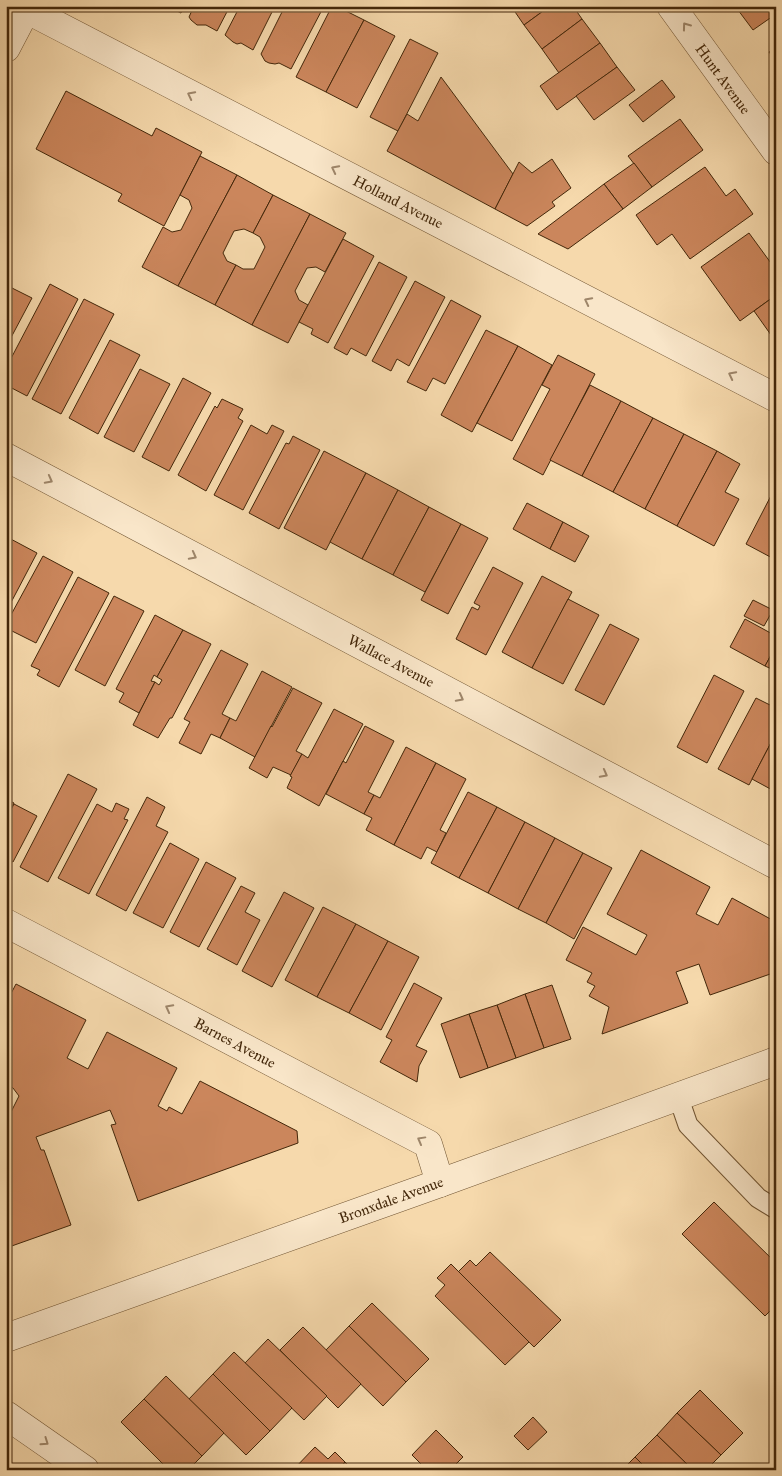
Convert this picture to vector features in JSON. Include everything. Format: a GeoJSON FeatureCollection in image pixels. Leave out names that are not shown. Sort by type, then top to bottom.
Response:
{"type":"FeatureCollection","features":[{"type":"Feature","properties":{"kind":"street","name":"Hunt Avenue"},"geometry":{"type":"LineString","coordinates":[[671,6],[776,151]]}},
{"type":"Feature","properties":{"kind":"street"},"geometry":{"type":"LineString","coordinates":[[6,48],[25,7]]}},
{"type":"Feature","properties":{"kind":"street","name":"Holland Avenue"},"geometry":{"type":"LineString","coordinates":[[25,7],[776,398]]}},
{"type":"Feature","properties":{"kind":"street","name":"Wallace Avenue"},"geometry":{"type":"LineString","coordinates":[[6,457],[776,865]]}},
{"type":"Feature","properties":{"kind":"street","name":"Barnes Avenue"},"geometry":{"type":"LineString","coordinates":[[6,923],[428,1144],[440,1183]]}},
{"type":"Feature","properties":{"kind":"street","name":"Bronxdale Avenue"},"geometry":{"type":"LineString","coordinates":[[6,1338],[776,1061]]}},
{"type":"Feature","properties":{"kind":"street"},"geometry":{"type":"LineString","coordinates":[[6,1415],[85,1470]]}},
{"type":"Feature","properties":{"kind":"lane"},"geometry":{"type":"LineString","coordinates":[[678,1096],[688,1125],[758,1198],[775,1208]]}},
{"type":"Feature","properties":{"kind":"building"},"geometry":{"type":"Polygon","coordinates":[[[162,6],[184,6],[181,13],[162,6]]]}},
{"type":"Feature","properties":{"kind":"building"},"geometry":{"type":"Polygon","coordinates":[[[194,6],[230,6],[217,31],[206,25],[197,25],[191,20],[189,17],[194,6]]]}},
{"type":"Feature","properties":{"kind":"building"},"geometry":{"type":"Polygon","coordinates":[[[240,6],[275,6],[253,50],[241,43],[233,42],[225,35],[240,6]]]}},
{"type":"Feature","properties":{"kind":"building"},"geometry":{"type":"Polygon","coordinates":[[[285,6],[324,6],[291,69],[279,63],[275,64],[265,61],[261,54],[285,6]]]}},
{"type":"Feature","properties":{"kind":"building"},"geometry":{"type":"Polygon","coordinates":[[[332,6],[336,6],[364,20],[326,92],[296,77],[332,6]]]}},
{"type":"Feature","properties":{"kind":"building"},"geometry":{"type":"Polygon","coordinates":[[[511,6],[550,6],[524,25],[511,6]]]}},
{"type":"Feature","properties":{"kind":"building"},"geometry":{"type":"Polygon","coordinates":[[[550,6],[573,6],[582,19],[542,49],[524,25],[550,6]]]}},
{"type":"Feature","properties":{"kind":"building"},"geometry":{"type":"Polygon","coordinates":[[[735,6],[776,6],[776,14],[753,30],[735,6]]]}},
{"type":"Feature","properties":{"kind":"building"},"geometry":{"type":"Polygon","coordinates":[[[582,19],[600,43],[559,73],[542,49],[582,19]]]}},
{"type":"Feature","properties":{"kind":"building"},"geometry":{"type":"Polygon","coordinates":[[[364,20],[395,36],[357,108],[326,92],[364,20]]]}},
{"type":"Feature","properties":{"kind":"building"},"geometry":{"type":"Polygon","coordinates":[[[410,39],[438,53],[398,131],[370,117],[410,39]]]}},
{"type":"Feature","properties":{"kind":"building"},"geometry":{"type":"Polygon","coordinates":[[[600,43],[617,67],[557,110],[540,86],[600,43]]]}},
{"type":"Feature","properties":{"kind":"building"},"geometry":{"type":"Polygon","coordinates":[[[776,47],[776,61],[769,52],[776,47]]]}},
{"type":"Feature","properties":{"kind":"building"},"geometry":{"type":"Polygon","coordinates":[[[617,67],[635,90],[594,120],[576,96],[617,67]]]}},
{"type":"Feature","properties":{"kind":"building"},"geometry":{"type":"Polygon","coordinates":[[[441,77],[513,174],[495,209],[387,151],[407,114],[418,121],[441,77]]]}},
{"type":"Feature","properties":{"kind":"building"},"geometry":{"type":"Polygon","coordinates":[[[662,80],[675,97],[643,122],[629,105],[662,80]]]}},
{"type":"Feature","properties":{"kind":"building"},"geometry":{"type":"Polygon","coordinates":[[[66,91],[152,136],[156,128],[202,152],[164,226],[118,201],[122,194],[36,149],[66,91]]]}},
{"type":"Feature","properties":{"kind":"building"},"geometry":{"type":"Polygon","coordinates":[[[680,119],[703,150],[652,187],[628,156],[680,119]]]}},
{"type":"Feature","properties":{"kind":"building"},"geometry":{"type":"Polygon","coordinates":[[[200,156],[237,175],[178,286],[142,267],[163,227],[172,232],[181,230],[192,208],[189,200],[180,195],[200,156]]]}},
{"type":"Feature","properties":{"kind":"building"},"geometry":{"type":"Polygon","coordinates":[[[552,159],[571,188],[552,202],[555,206],[527,226],[495,209],[519,162],[532,173],[552,159]]]}},
{"type":"Feature","properties":{"kind":"building"},"geometry":{"type":"Polygon","coordinates":[[[634,163],[652,187],[623,209],[604,184],[634,163]]]}},
{"type":"Feature","properties":{"kind":"building"},"geometry":{"type":"Polygon","coordinates":[[[705,167],[726,196],[735,189],[753,214],[690,259],[672,234],[657,245],[636,215],[705,167]]]}},
{"type":"Feature","properties":{"kind":"building"},"geometry":{"type":"Polygon","coordinates":[[[237,175],[273,195],[253,233],[244,229],[234,231],[223,253],[227,261],[236,265],[215,305],[178,286],[237,175]]]}},
{"type":"Feature","properties":{"kind":"building"},"geometry":{"type":"Polygon","coordinates":[[[604,184],[623,209],[568,249],[538,234],[604,184]]]}},
{"type":"Feature","properties":{"kind":"building"},"geometry":{"type":"Polygon","coordinates":[[[273,195],[310,214],[252,325],[215,305],[236,265],[243,269],[254,269],[265,247],[260,237],[253,233],[273,195]]]}},
{"type":"Feature","properties":{"kind":"building"},"geometry":{"type":"Polygon","coordinates":[[[310,214],[346,233],[325,272],[316,267],[307,268],[295,291],[299,300],[308,305],[288,343],[252,325],[310,214]]]}},
{"type":"Feature","properties":{"kind":"building"},"geometry":{"type":"Polygon","coordinates":[[[749,233],[776,270],[776,295],[740,321],[701,267],[749,233]]]}},
{"type":"Feature","properties":{"kind":"building"},"geometry":{"type":"Polygon","coordinates":[[[343,239],[374,256],[328,343],[311,334],[313,329],[299,322],[343,239]]]}},
{"type":"Feature","properties":{"kind":"building"},"geometry":{"type":"Polygon","coordinates":[[[379,262],[407,277],[366,356],[351,348],[347,355],[334,348],[379,262]]]}},
{"type":"Feature","properties":{"kind":"building"},"geometry":{"type":"Polygon","coordinates":[[[415,281],[445,297],[409,366],[397,359],[391,371],[372,361],[415,281]]]}},
{"type":"Feature","properties":{"kind":"building"},"geometry":{"type":"Polygon","coordinates":[[[50,284],[78,299],[27,396],[6,385],[6,368],[50,284]]]}},
{"type":"Feature","properties":{"kind":"building"},"geometry":{"type":"Polygon","coordinates":[[[6,285],[32,298],[6,347],[6,285]]]}},
{"type":"Feature","properties":{"kind":"building"},"geometry":{"type":"Polygon","coordinates":[[[776,295],[776,342],[754,311],[776,295]]]}},
{"type":"Feature","properties":{"kind":"building"},"geometry":{"type":"Polygon","coordinates":[[[84,299],[114,314],[61,414],[32,399],[84,299]]]}},
{"type":"Feature","properties":{"kind":"building"},"geometry":{"type":"Polygon","coordinates":[[[451,300],[481,316],[445,384],[433,378],[426,391],[407,382],[451,300]]]}},
{"type":"Feature","properties":{"kind":"building"},"geometry":{"type":"Polygon","coordinates":[[[486,330],[518,346],[472,432],[441,415],[486,330]]]}},
{"type":"Feature","properties":{"kind":"building"},"geometry":{"type":"Polygon","coordinates":[[[110,340],[140,355],[98,434],[69,418],[110,340]]]}},
{"type":"Feature","properties":{"kind":"building"},"geometry":{"type":"Polygon","coordinates":[[[518,346],[552,365],[512,441],[477,423],[518,346]]]}},
{"type":"Feature","properties":{"kind":"building"},"geometry":{"type":"Polygon","coordinates":[[[558,355],[595,374],[543,475],[513,459],[550,389],[542,385],[558,355]]]}},
{"type":"Feature","properties":{"kind":"building"},"geometry":{"type":"Polygon","coordinates":[[[140,369],[170,384],[134,452],[104,437],[140,369]]]}},
{"type":"Feature","properties":{"kind":"building"},"geometry":{"type":"Polygon","coordinates":[[[183,378],[211,393],[169,471],[142,457],[183,378]]]}},
{"type":"Feature","properties":{"kind":"building"},"geometry":{"type":"Polygon","coordinates":[[[590,385],[621,401],[582,476],[550,460],[590,385]]]}},
{"type":"Feature","properties":{"kind":"building"},"geometry":{"type":"Polygon","coordinates":[[[222,399],[243,409],[238,418],[243,421],[206,491],[178,475],[215,406],[217,408],[222,399]]]}},
{"type":"Feature","properties":{"kind":"building"},"geometry":{"type":"Polygon","coordinates":[[[621,401],[653,418],[613,492],[582,476],[621,401]]]}},
{"type":"Feature","properties":{"kind":"building"},"geometry":{"type":"Polygon","coordinates":[[[653,418],[684,434],[645,509],[613,492],[653,418]]]}},
{"type":"Feature","properties":{"kind":"building"},"geometry":{"type":"Polygon","coordinates":[[[251,425],[267,434],[272,425],[284,431],[243,510],[214,495],[251,425]]]}},
{"type":"Feature","properties":{"kind":"building"},"geometry":{"type":"Polygon","coordinates":[[[684,434],[717,451],[677,526],[645,509],[684,434]]]}},
{"type":"Feature","properties":{"kind":"building"},"geometry":{"type":"Polygon","coordinates":[[[293,436],[320,450],[279,529],[249,513],[286,443],[289,444],[293,436]]]}},
{"type":"Feature","properties":{"kind":"building"},"geometry":{"type":"Polygon","coordinates":[[[324,451],[366,473],[326,550],[284,528],[324,451]]]}},
{"type":"Feature","properties":{"kind":"building"},"geometry":{"type":"Polygon","coordinates":[[[717,451],[740,464],[725,492],[739,499],[714,546],[677,526],[717,451]]]}},
{"type":"Feature","properties":{"kind":"building"},"geometry":{"type":"Polygon","coordinates":[[[366,473],[398,490],[362,559],[330,542],[366,473]]]}},
{"type":"Feature","properties":{"kind":"building"},"geometry":{"type":"Polygon","coordinates":[[[776,486],[776,560],[746,544],[776,486]]]}},
{"type":"Feature","properties":{"kind":"building"},"geometry":{"type":"Polygon","coordinates":[[[398,490],[429,507],[393,575],[362,559],[398,490]]]}},
{"type":"Feature","properties":{"kind":"building"},"geometry":{"type":"Polygon","coordinates":[[[527,503],[563,522],[550,549],[513,529],[527,503]]]}},
{"type":"Feature","properties":{"kind":"building"},"geometry":{"type":"Polygon","coordinates":[[[429,507],[461,524],[425,592],[393,575],[429,507]]]}},
{"type":"Feature","properties":{"kind":"building"},"geometry":{"type":"Polygon","coordinates":[[[563,522],[589,536],[575,562],[550,549],[563,522]]]}},
{"type":"Feature","properties":{"kind":"building"},"geometry":{"type":"Polygon","coordinates":[[[461,524],[488,538],[448,614],[421,600],[461,524]]]}},
{"type":"Feature","properties":{"kind":"building"},"geometry":{"type":"Polygon","coordinates":[[[6,538],[37,553],[6,612],[6,538]]]}},
{"type":"Feature","properties":{"kind":"building"},"geometry":{"type":"Polygon","coordinates":[[[43,556],[73,572],[36,643],[6,628],[6,624],[43,556]]]}},
{"type":"Feature","properties":{"kind":"building"},"geometry":{"type":"Polygon","coordinates":[[[493,567],[523,583],[486,655],[456,639],[472,607],[478,610],[480,606],[474,603],[493,567]]]}},
{"type":"Feature","properties":{"kind":"building"},"geometry":{"type":"Polygon","coordinates":[[[542,576],[572,592],[532,668],[502,652],[542,576]]]}},
{"type":"Feature","properties":{"kind":"building"},"geometry":{"type":"Polygon","coordinates":[[[78,577],[109,593],[59,687],[37,675],[40,670],[31,666],[78,577]]]}},
{"type":"Feature","properties":{"kind":"building"},"geometry":{"type":"Polygon","coordinates":[[[114,596],[144,611],[105,686],[75,670],[114,596]]]}},
{"type":"Feature","properties":{"kind":"building"},"geometry":{"type":"Polygon","coordinates":[[[568,599],[599,615],[563,684],[532,668],[568,599]]]}},
{"type":"Feature","properties":{"kind":"building"},"geometry":{"type":"Polygon","coordinates":[[[753,600],[773,610],[764,626],[744,616],[753,600]]]}},
{"type":"Feature","properties":{"kind":"building"},"geometry":{"type":"Polygon","coordinates":[[[155,615],[183,630],[157,677],[154,675],[151,681],[155,682],[139,713],[119,702],[124,693],[116,689],[155,615]]]}},
{"type":"Feature","properties":{"kind":"building"},"geometry":{"type":"Polygon","coordinates":[[[745,619],[776,636],[776,646],[765,666],[730,647],[745,619]]]}},
{"type":"Feature","properties":{"kind":"building"},"geometry":{"type":"Polygon","coordinates":[[[610,624],[639,639],[604,705],[575,690],[610,624]]]}},
{"type":"Feature","properties":{"kind":"building"},"geometry":{"type":"Polygon","coordinates":[[[183,630],[211,644],[172,718],[170,718],[158,738],[133,725],[155,682],[159,685],[162,680],[157,677],[183,630]]]}},
{"type":"Feature","properties":{"kind":"building"},"geometry":{"type":"Polygon","coordinates":[[[776,646],[776,671],[765,666],[776,646]]]}},
{"type":"Feature","properties":{"kind":"building"},"geometry":{"type":"Polygon","coordinates":[[[221,650],[248,664],[222,714],[230,718],[220,738],[211,734],[201,754],[179,743],[190,722],[184,719],[221,650]]]}},
{"type":"Feature","properties":{"kind":"building"},"geometry":{"type":"Polygon","coordinates":[[[262,671],[292,687],[255,757],[220,738],[230,718],[236,721],[262,671]]]}},
{"type":"Feature","properties":{"kind":"building"},"geometry":{"type":"Polygon","coordinates":[[[714,675],[744,691],[707,763],[677,747],[714,675]]]}},
{"type":"Feature","properties":{"kind":"building"},"geometry":{"type":"Polygon","coordinates":[[[293,688],[322,703],[296,751],[302,754],[291,775],[273,767],[267,778],[249,768],[293,688]]]}},
{"type":"Feature","properties":{"kind":"building"},"geometry":{"type":"Polygon","coordinates":[[[756,698],[776,708],[776,733],[749,785],[718,769],[756,698]]]}},
{"type":"Feature","properties":{"kind":"building"},"geometry":{"type":"Polygon","coordinates":[[[334,709],[363,724],[319,806],[287,788],[292,777],[290,776],[302,754],[308,758],[334,709]]]}},
{"type":"Feature","properties":{"kind":"building"},"geometry":{"type":"Polygon","coordinates":[[[365,726],[394,741],[368,792],[374,795],[364,814],[326,794],[343,761],[346,763],[365,726]]]}},
{"type":"Feature","properties":{"kind":"building"},"geometry":{"type":"Polygon","coordinates":[[[776,733],[776,792],[752,779],[776,733]]]}},
{"type":"Feature","properties":{"kind":"building"},"geometry":{"type":"Polygon","coordinates":[[[406,747],[436,763],[394,845],[366,830],[372,818],[364,814],[374,795],[380,798],[406,747]]]}},
{"type":"Feature","properties":{"kind":"building"},"geometry":{"type":"Polygon","coordinates":[[[436,763],[466,779],[440,830],[446,833],[437,852],[427,847],[421,859],[394,845],[436,763]]]}},
{"type":"Feature","properties":{"kind":"building"},"geometry":{"type":"Polygon","coordinates":[[[68,774],[97,789],[48,882],[20,867],[68,774]]]}},
{"type":"Feature","properties":{"kind":"building"},"geometry":{"type":"Polygon","coordinates":[[[468,792],[497,807],[459,878],[431,863],[468,792]]]}},
{"type":"Feature","properties":{"kind":"building"},"geometry":{"type":"Polygon","coordinates":[[[147,797],[165,807],[156,826],[168,832],[126,911],[96,895],[147,797]]]}},
{"type":"Feature","properties":{"kind":"building"},"geometry":{"type":"Polygon","coordinates":[[[6,799],[14,803],[6,819],[6,799]]]}},
{"type":"Feature","properties":{"kind":"building"},"geometry":{"type":"Polygon","coordinates":[[[116,803],[129,809],[124,819],[128,820],[89,894],[58,878],[97,804],[112,812],[116,803]]]}},
{"type":"Feature","properties":{"kind":"building"},"geometry":{"type":"Polygon","coordinates":[[[14,804],[37,816],[13,862],[6,859],[6,819],[14,804]]]}},
{"type":"Feature","properties":{"kind":"building"},"geometry":{"type":"Polygon","coordinates":[[[497,807],[525,822],[488,893],[459,878],[497,807]]]}},
{"type":"Feature","properties":{"kind":"building"},"geometry":{"type":"Polygon","coordinates":[[[525,822],[555,838],[518,909],[488,893],[525,822]]]}},
{"type":"Feature","properties":{"kind":"building"},"geometry":{"type":"Polygon","coordinates":[[[555,838],[583,853],[546,923],[518,909],[555,838]]]}},
{"type":"Feature","properties":{"kind":"building"},"geometry":{"type":"Polygon","coordinates":[[[170,843],[199,859],[163,928],[133,913],[170,843]]]}},
{"type":"Feature","properties":{"kind":"building"},"geometry":{"type":"Polygon","coordinates":[[[641,850],[710,887],[696,914],[718,925],[732,898],[776,922],[776,972],[710,995],[699,964],[676,972],[688,1003],[602,1034],[609,1007],[589,996],[595,986],[587,982],[592,973],[566,960],[583,927],[636,955],[647,935],[607,914],[641,850]]]}},
{"type":"Feature","properties":{"kind":"building"},"geometry":{"type":"Polygon","coordinates":[[[583,853],[612,868],[574,939],[546,923],[583,853]]]}},
{"type":"Feature","properties":{"kind":"building"},"geometry":{"type":"Polygon","coordinates":[[[206,862],[236,878],[199,947],[170,932],[206,862]]]}},
{"type":"Feature","properties":{"kind":"building"},"geometry":{"type":"Polygon","coordinates":[[[241,886],[255,893],[245,912],[260,920],[237,965],[207,949],[241,886]]]}},
{"type":"Feature","properties":{"kind":"building"},"geometry":{"type":"Polygon","coordinates":[[[284,892],[314,908],[272,987],[242,971],[284,892]]]}},
{"type":"Feature","properties":{"kind":"building"},"geometry":{"type":"Polygon","coordinates":[[[323,907],[356,924],[317,997],[285,980],[323,907]]]}},
{"type":"Feature","properties":{"kind":"building"},"geometry":{"type":"Polygon","coordinates":[[[356,924],[388,941],[349,1013],[317,997],[356,924]]]}},
{"type":"Feature","properties":{"kind":"building"},"geometry":{"type":"Polygon","coordinates":[[[388,941],[419,957],[381,1030],[349,1013],[388,941]]]}},
{"type":"Feature","properties":{"kind":"building"},"geometry":{"type":"Polygon","coordinates":[[[414,983],[442,998],[416,1046],[427,1051],[419,1066],[417,1082],[380,1062],[392,1040],[386,1037],[414,983]]]}},
{"type":"Feature","properties":{"kind":"building"},"geometry":{"type":"Polygon","coordinates":[[[16,984],[86,1020],[67,1058],[88,1069],[107,1032],[177,1068],[158,1106],[167,1111],[169,1107],[182,1114],[200,1081],[297,1131],[298,1143],[138,1201],[111,1125],[116,1124],[110,1110],[36,1137],[41,1150],[44,1150],[71,1225],[6,1248],[6,1110],[11,1112],[19,1096],[13,1088],[6,1084],[6,1003],[16,984]]]}},
{"type":"Feature","properties":{"kind":"building"},"geometry":{"type":"Polygon","coordinates":[[[552,985],[571,1039],[544,1048],[525,994],[552,985]]]}},
{"type":"Feature","properties":{"kind":"building"},"geometry":{"type":"Polygon","coordinates":[[[525,994],[544,1048],[516,1058],[497,1005],[525,994]]]}},
{"type":"Feature","properties":{"kind":"building"},"geometry":{"type":"Polygon","coordinates":[[[497,1005],[516,1058],[488,1068],[469,1014],[497,1005]]]}},
{"type":"Feature","properties":{"kind":"building"},"geometry":{"type":"Polygon","coordinates":[[[469,1014],[488,1068],[460,1078],[441,1024],[469,1014]]]}},
{"type":"Feature","properties":{"kind":"building"},"geometry":{"type":"Polygon","coordinates":[[[714,1202],[776,1263],[776,1305],[765,1316],[682,1234],[714,1202]]]}},
{"type":"Feature","properties":{"kind":"building"},"geometry":{"type":"Polygon","coordinates":[[[490,1252],[561,1320],[534,1347],[458,1272],[470,1260],[476,1266],[490,1252]]]}},
{"type":"Feature","properties":{"kind":"building"},"geometry":{"type":"Polygon","coordinates":[[[451,1264],[529,1342],[505,1365],[435,1296],[445,1285],[437,1278],[451,1264]]]}},
{"type":"Feature","properties":{"kind":"building"},"geometry":{"type":"Polygon","coordinates":[[[372,1303],[429,1359],[406,1382],[349,1326],[372,1303]]]}},
{"type":"Feature","properties":{"kind":"building"},"geometry":{"type":"Polygon","coordinates":[[[349,1326],[406,1382],[383,1406],[326,1350],[349,1326]]]}},
{"type":"Feature","properties":{"kind":"building"},"geometry":{"type":"Polygon","coordinates":[[[303,1327],[361,1384],[338,1408],[280,1350],[303,1327]]]}},
{"type":"Feature","properties":{"kind":"building"},"geometry":{"type":"Polygon","coordinates":[[[268,1339],[327,1396],[304,1420],[245,1363],[268,1339]]]}},
{"type":"Feature","properties":{"kind":"building"},"geometry":{"type":"Polygon","coordinates":[[[234,1352],[292,1408],[270,1431],[213,1374],[234,1352]]]}},
{"type":"Feature","properties":{"kind":"building"},"geometry":{"type":"Polygon","coordinates":[[[213,1374],[270,1431],[246,1455],[189,1399],[213,1374]]]}},
{"type":"Feature","properties":{"kind":"building"},"geometry":{"type":"Polygon","coordinates":[[[166,1376],[224,1433],[202,1456],[144,1399],[166,1376]]]}},
{"type":"Feature","properties":{"kind":"building"},"geometry":{"type":"Polygon","coordinates":[[[700,1390],[743,1433],[721,1455],[677,1413],[700,1390]]]}},
{"type":"Feature","properties":{"kind":"building"},"geometry":{"type":"Polygon","coordinates":[[[144,1399],[202,1456],[188,1470],[169,1470],[121,1422],[144,1399]]]}},
{"type":"Feature","properties":{"kind":"building"},"geometry":{"type":"Polygon","coordinates":[[[677,1413],[721,1455],[706,1470],[693,1470],[657,1435],[677,1413]]]}},
{"type":"Feature","properties":{"kind":"building"},"geometry":{"type":"Polygon","coordinates":[[[533,1417],[547,1432],[528,1450],[514,1436],[533,1417]]]}},
{"type":"Feature","properties":{"kind":"building"},"geometry":{"type":"Polygon","coordinates":[[[436,1430],[463,1457],[450,1470],[427,1470],[412,1455],[436,1430]]]}},
{"type":"Feature","properties":{"kind":"building"},"geometry":{"type":"Polygon","coordinates":[[[657,1435],[693,1470],[648,1470],[635,1457],[657,1435]]]}},
{"type":"Feature","properties":{"kind":"building"},"geometry":{"type":"Polygon","coordinates":[[[315,1447],[328,1459],[335,1452],[345,1462],[338,1470],[293,1470],[315,1447]]]}},
{"type":"Feature","properties":{"kind":"building"},"geometry":{"type":"Polygon","coordinates":[[[635,1457],[648,1470],[622,1470],[635,1457]]]}},
{"type":"Feature","properties":{"kind":"building"},"geometry":{"type":"Polygon","coordinates":[[[345,1462],[353,1470],[338,1470],[345,1462]]]}}]}
